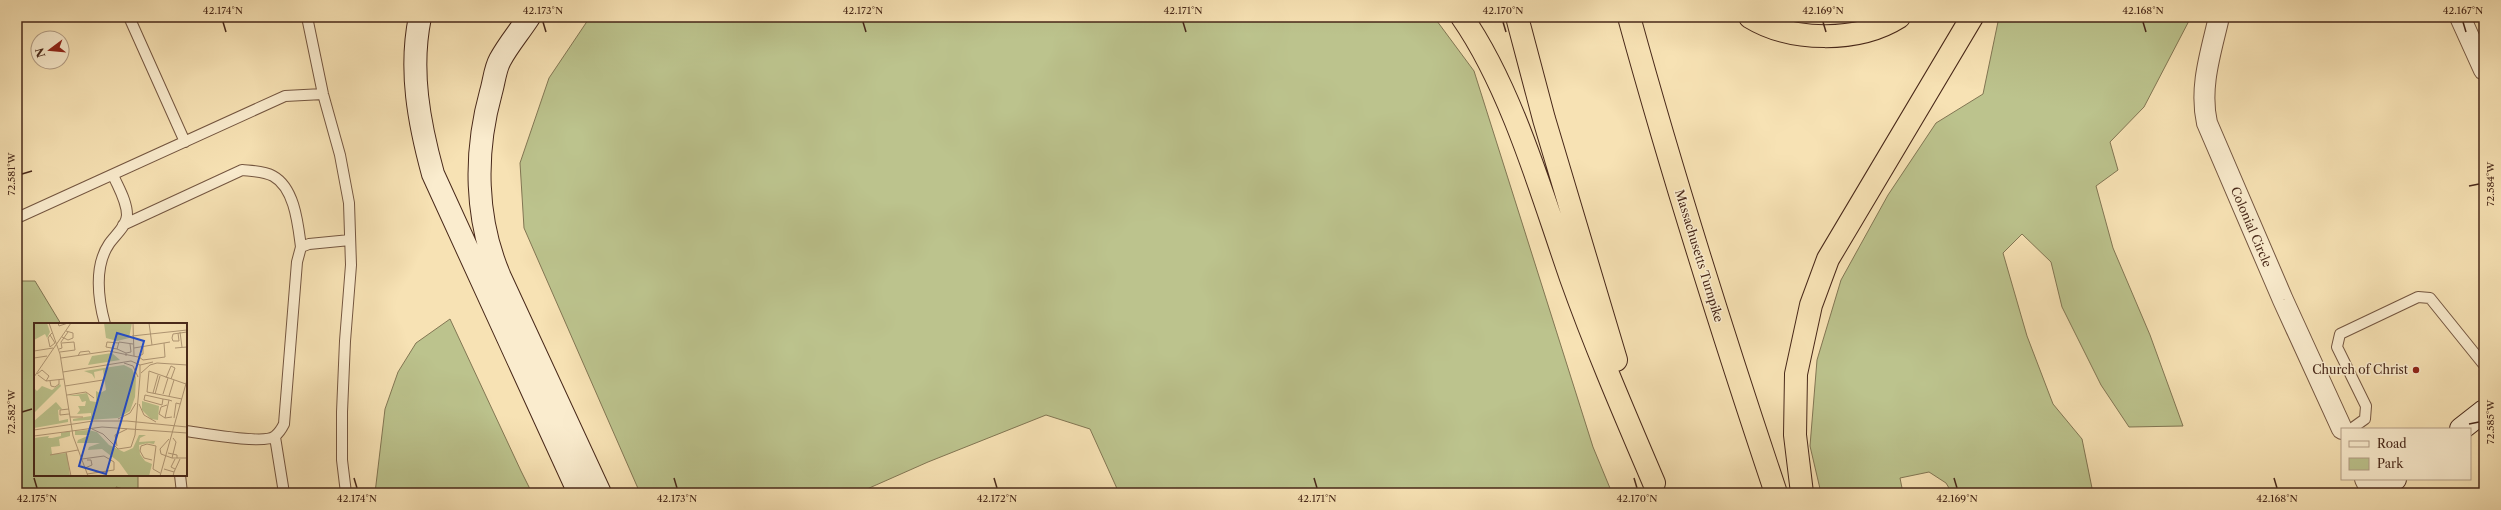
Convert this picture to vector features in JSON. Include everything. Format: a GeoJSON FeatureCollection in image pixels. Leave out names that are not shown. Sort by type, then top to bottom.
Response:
{"type":"FeatureCollection","features":[{"type":"Feature","properties":{"kind":"highway"},"geometry":{"type":"LineString","coordinates":[[1462,17],[1476,36],[1507,100],[1586,319],[1656,488]]}},
{"type":"Feature","properties":{"kind":"highway"},"geometry":{"type":"LineString","coordinates":[[1516,17],[1544,119],[1656,488]]}},
{"type":"Feature","properties":{"kind":"highway","name":"Massachusetts Turnpike"},"geometry":{"type":"LineString","coordinates":[[1629,17],[1658,122],[1713,304],[1776,493]]}},
{"type":"Feature","properties":{"kind":"highway"},"geometry":{"type":"LineString","coordinates":[[1750,17],[1791,32],[1821,37],[1859,33],[1899,17]]}},
{"type":"Feature","properties":{"kind":"highway"},"geometry":{"type":"LineString","coordinates":[[1802,493],[1795,435],[1796,374],[1811,305],[1828,259],[1972,17]]}},
{"type":"Feature","properties":{"kind":"main road"},"geometry":{"type":"LineString","coordinates":[[420,17],[416,35],[415,81],[420,127],[433,174],[579,493]]}},
{"type":"Feature","properties":{"kind":"main road"},"geometry":{"type":"LineString","coordinates":[[529,17],[500,61],[484,115],[478,167],[483,220],[491,257],[500,278],[600,493]]}},
{"type":"Feature","properties":{"kind":"main road"},"geometry":{"type":"LineString","coordinates":[[2462,428],[2484,411]]}},
{"type":"Feature","properties":{"kind":"main road"},"geometry":{"type":"LineString","coordinates":[[2376,493],[2394,480]]}},
{"type":"Feature","properties":{"kind":"street","name":"Colonial Circle"},"geometry":{"type":"LineString","coordinates":[[2219,17],[2206,74],[2204,102],[2207,123],[2283,300],[2342,428]]}},
{"type":"Feature","properties":{"kind":"street"},"geometry":{"type":"LineString","coordinates":[[2460,17],[2484,70]]}},
{"type":"Feature","properties":{"kind":"street"},"geometry":{"type":"LineString","coordinates":[[2366,480],[2372,493]]}},
{"type":"Feature","properties":{"kind":"lane"},"geometry":{"type":"LineString","coordinates":[[129,17],[185,142]]}},
{"type":"Feature","properties":{"kind":"lane"},"geometry":{"type":"LineString","coordinates":[[309,18],[323,94],[340,155],[349,203],[351,266],[344,341],[342,412],[342,460],[346,493]]}},
{"type":"Feature","properties":{"kind":"lane"},"geometry":{"type":"LineString","coordinates":[[17,218],[285,96],[323,94]]}},
{"type":"Feature","properties":{"kind":"lane"},"geometry":{"type":"LineString","coordinates":[[123,225],[242,170],[257,171],[274,176],[285,188],[294,209],[301,247],[297,262],[284,424],[275,437],[268,439],[226,437],[187,431]]}},
{"type":"Feature","properties":{"kind":"lane"},"geometry":{"type":"LineString","coordinates":[[105,323],[97,280],[108,245],[123,225],[127,216],[123,197],[113,174]]}},
{"type":"Feature","properties":{"kind":"lane"},"geometry":{"type":"LineString","coordinates":[[301,247],[309,244],[350,240]]}},
{"type":"Feature","properties":{"kind":"lane"},"geometry":{"type":"LineString","coordinates":[[2352,428],[2365,419],[2366,406],[2338,347],[2340,334],[2418,297],[2430,298],[2484,365]]}},
{"type":"Feature","properties":{"kind":"lane"},"geometry":{"type":"LineString","coordinates":[[275,437],[284,493]]}},
{"type":"Feature","properties":{"kind":"lane"},"geometry":{"type":"LineString","coordinates":[[180,476],[182,493]]}},
{"type":"Feature","properties":{"kind":"green space"},"geometry":{"type":"Polygon","coordinates":[[[590,17],[1434,17],[1474,71],[1593,447],[1612,493],[1119,493],[1090,429],[1046,415],[928,462],[858,493],[640,493],[524,228],[520,163],[549,78],[590,17]]]}},
{"type":"Feature","properties":{"kind":"green space"},"geometry":{"type":"Polygon","coordinates":[[[1999,17],[2191,17],[2144,107],[2110,142],[2118,170],[2096,186],[2113,248],[2150,335],[2183,426],[2129,427],[2101,385],[2062,307],[2051,262],[2022,234],[2003,253],[2027,336],[2053,404],[2082,439],[2093,493],[1952,493],[1946,483],[1929,472],[1900,478],[1903,493],[1821,493],[1810,446],[1817,360],[1841,280],[1888,195],[1936,123],[1983,94],[1999,17]]]}},
{"type":"Feature","properties":{"kind":"green space"},"geometry":{"type":"Polygon","coordinates":[[[17,281],[35,281],[60,323],[34,323],[34,476],[138,476],[138,493],[116,487],[116,493],[17,493],[17,281]]]}},
{"type":"Feature","properties":{"kind":"green space"},"geometry":{"type":"Polygon","coordinates":[[[450,319],[532,493],[375,493],[385,409],[398,372],[416,343],[450,319]]]}},
{"type":"Feature","properties":{"kind":"place","name":"Church of Christ"},"geometry":{"type":"Point","coordinates":[2416,370]}}]}
